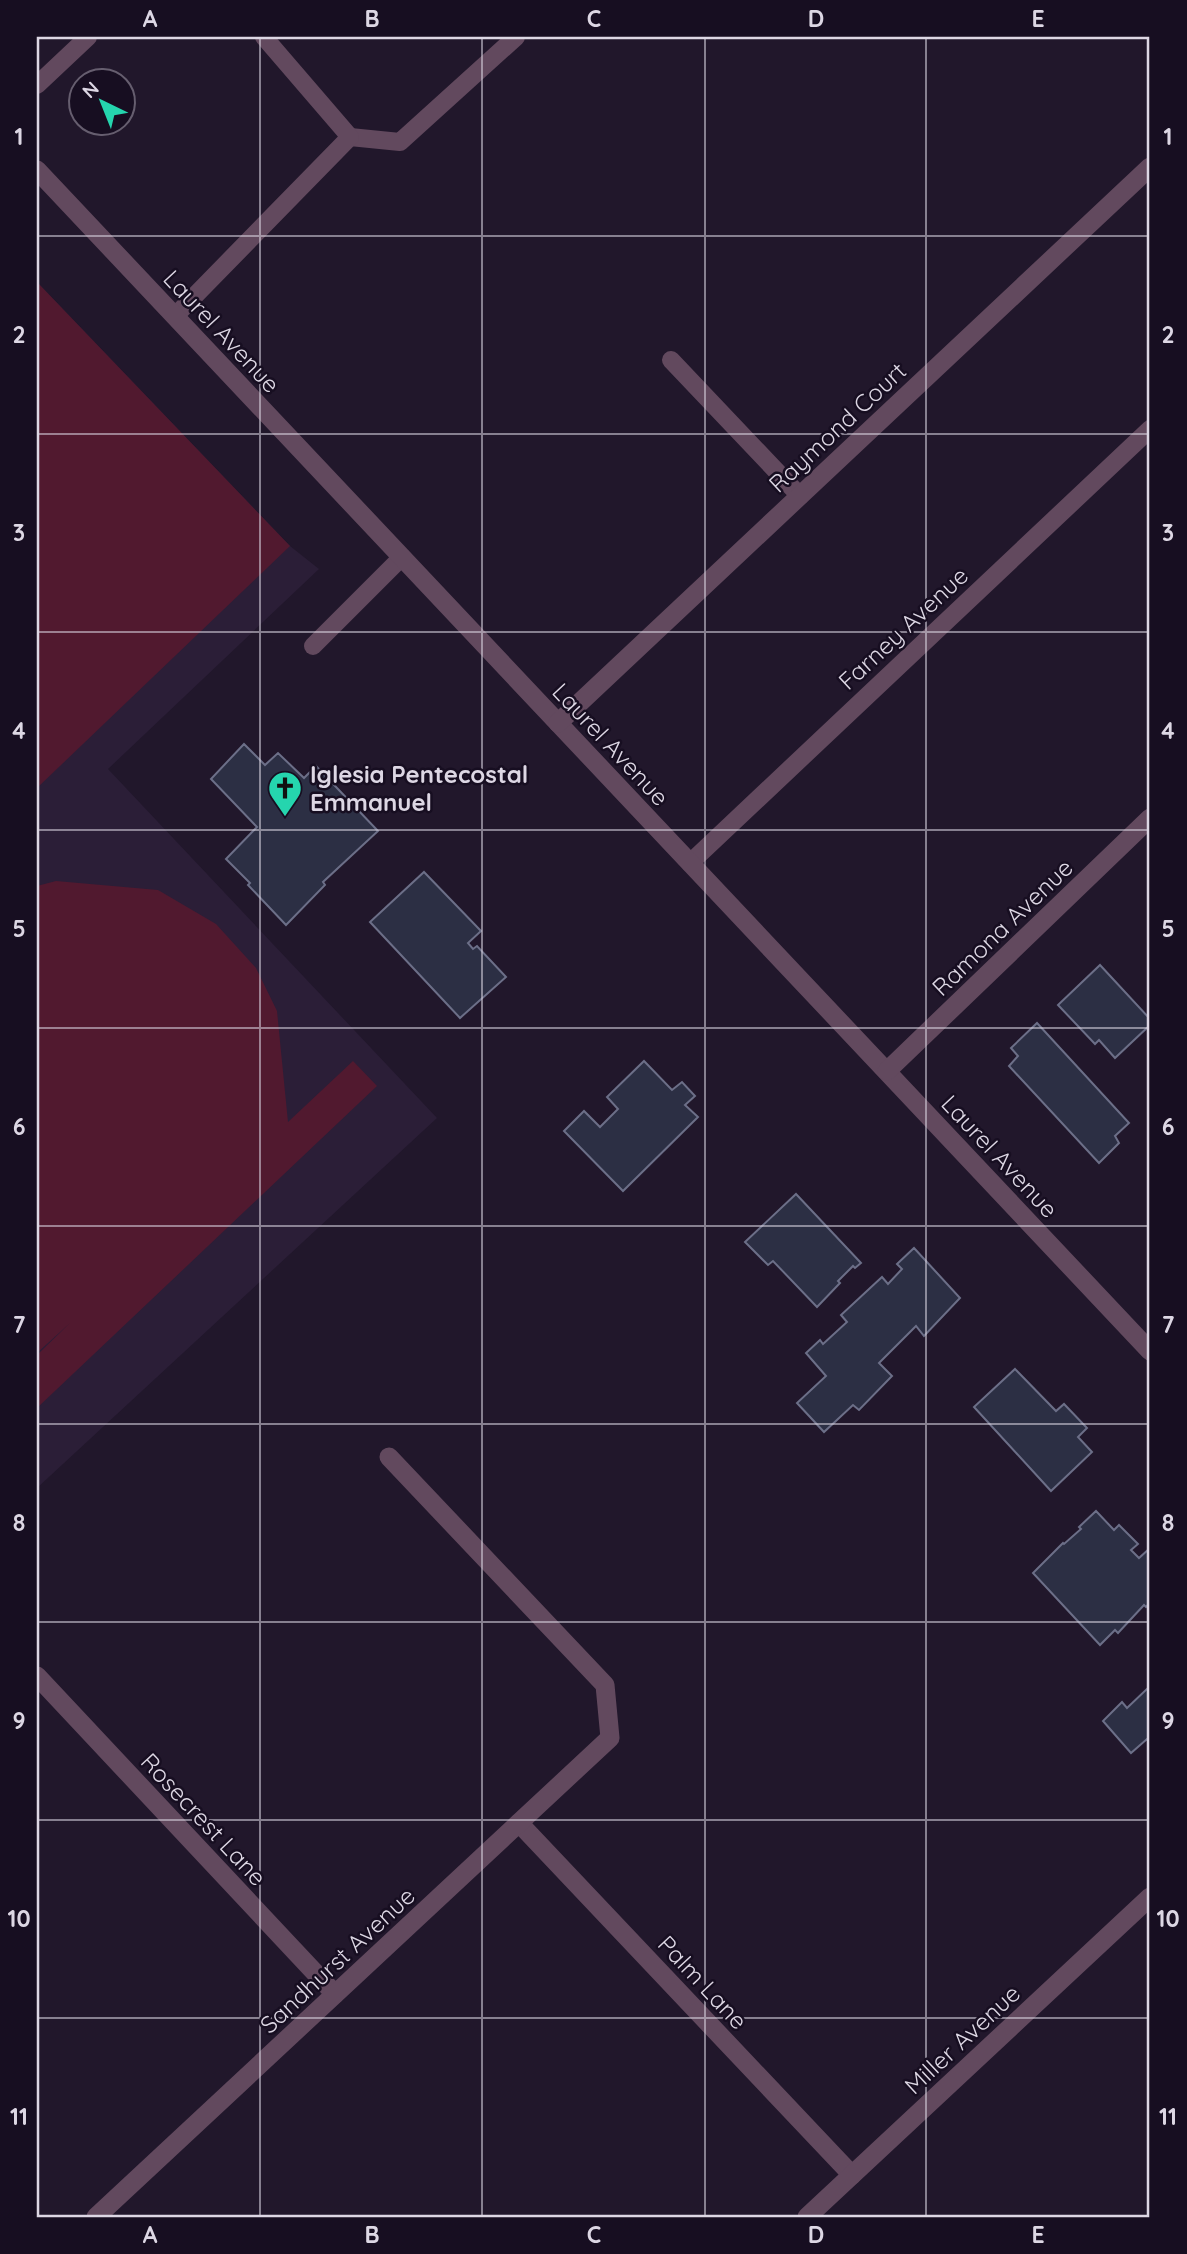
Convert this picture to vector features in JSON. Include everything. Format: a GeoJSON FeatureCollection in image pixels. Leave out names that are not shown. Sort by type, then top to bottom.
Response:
{"type":"FeatureCollection","features":[{"type":"Feature","properties":{"kind":"street","name":"Raymond Court"},"geometry":{"type":"LineString","coordinates":[[558,723],[1150,167]]}},
{"type":"Feature","properties":{"kind":"street","name":"Laurel Avenue"},"geometry":{"type":"LineString","coordinates":[[37,170],[1150,1351]]}},
{"type":"Feature","properties":{"kind":"street","name":"Ramona Avenue"},"geometry":{"type":"LineString","coordinates":[[887,1071],[1150,818]]}},
{"type":"Feature","properties":{"kind":"street","name":"Sandhurst Avenue"},"geometry":{"type":"LineString","coordinates":[[96,2217],[610,1738],[605,1685],[389,1457]]}},
{"type":"Feature","properties":{"kind":"street","name":"Rosecrest Lane"},"geometry":{"type":"LineString","coordinates":[[37,1676],[335,1994]]}},
{"type":"Feature","properties":{"kind":"street","name":"Palm Lane"},"geometry":{"type":"LineString","coordinates":[[519,1823],[852,2175]]}},
{"type":"Feature","properties":{"kind":"street","name":"Miller Avenue"},"geometry":{"type":"LineString","coordinates":[[807,2217],[1150,1897]]}},
{"type":"Feature","properties":{"kind":"lane"},"geometry":{"type":"LineString","coordinates":[[37,85],[88,37]]}},
{"type":"Feature","properties":{"kind":"lane"},"geometry":{"type":"LineString","coordinates":[[264,37],[350,137],[400,142],[516,37]]}},
{"type":"Feature","properties":{"kind":"lane"},"geometry":{"type":"LineString","coordinates":[[174,316],[350,137]]}},
{"type":"Feature","properties":{"kind":"lane"},"geometry":{"type":"LineString","coordinates":[[671,360],[800,496]]}},
{"type":"Feature","properties":{"kind":"lane","name":"Farney Avenue"},"geometry":{"type":"LineString","coordinates":[[690,863],[1150,429]]}},
{"type":"Feature","properties":{"kind":"lane"},"geometry":{"type":"LineString","coordinates":[[313,646],[402,557]]}},
{"type":"Feature","properties":{"kind":"shaded area"},"geometry":{"type":"Polygon","coordinates":[[[37,282],[290,546],[319,569],[108,769],[437,1118],[37,1488],[37,282]]]}},
{"type":"Feature","properties":{"kind":"shaded area"},"geometry":{"type":"Polygon","coordinates":[[[37,282],[290,546],[37,788],[37,282]]]}},
{"type":"Feature","properties":{"kind":"shaded area"},"geometry":{"type":"Polygon","coordinates":[[[56,881],[158,890],[216,924],[256,968],[277,1011],[288,1122],[353,1061],[377,1086],[37,1408],[37,1355],[70,1323],[37,1353],[37,886],[56,881]]]}},
{"type":"Feature","properties":{"kind":"building"},"geometry":{"type":"Polygon","coordinates":[[[244,744],[265,765],[278,753],[304,778],[316,766],[378,831],[323,882],[325,885],[286,925],[226,859],[257,827],[211,779],[244,744]]]}},
{"type":"Feature","properties":{"kind":"building"},"geometry":{"type":"Polygon","coordinates":[[[424,872],[481,931],[468,943],[473,949],[477,946],[506,977],[460,1018],[370,922],[424,872]]]}},
{"type":"Feature","properties":{"kind":"building"},"geometry":{"type":"Polygon","coordinates":[[[1100,965],[1150,1019],[1150,1025],[1115,1058],[1099,1040],[1095,1044],[1058,1005],[1100,965]]]}},
{"type":"Feature","properties":{"kind":"building"},"geometry":{"type":"Polygon","coordinates":[[[1037,1023],[1129,1123],[1115,1136],[1119,1143],[1099,1163],[1009,1066],[1018,1056],[1011,1048],[1037,1023]]]}},
{"type":"Feature","properties":{"kind":"building"},"geometry":{"type":"Polygon","coordinates":[[[644,1061],[672,1090],[682,1082],[695,1096],[685,1105],[698,1117],[623,1191],[564,1131],[584,1111],[600,1127],[618,1109],[607,1097],[644,1061]]]}},
{"type":"Feature","properties":{"kind":"building"},"geometry":{"type":"Polygon","coordinates":[[[796,1194],[861,1263],[855,1268],[853,1266],[838,1281],[840,1283],[817,1307],[773,1261],[768,1265],[745,1242],[796,1194]]]}},
{"type":"Feature","properties":{"kind":"building"},"geometry":{"type":"Polygon","coordinates":[[[914,1248],[960,1298],[924,1336],[916,1326],[879,1363],[892,1376],[859,1410],[853,1405],[824,1432],[797,1403],[826,1376],[806,1353],[820,1340],[823,1344],[847,1322],[841,1315],[882,1277],[888,1284],[902,1269],[897,1264],[914,1248]]]}},
{"type":"Feature","properties":{"kind":"building"},"geometry":{"type":"Polygon","coordinates":[[[1015,1369],[1056,1411],[1064,1404],[1087,1428],[1078,1437],[1092,1452],[1051,1491],[974,1407],[1015,1369]]]}},
{"type":"Feature","properties":{"kind":"building"},"geometry":{"type":"Polygon","coordinates":[[[1096,1511],[1114,1530],[1119,1525],[1138,1544],[1131,1550],[1139,1558],[1150,1548],[1150,1602],[1118,1633],[1115,1630],[1100,1645],[1033,1573],[1081,1529],[1079,1527],[1096,1511]]]}},
{"type":"Feature","properties":{"kind":"building"},"geometry":{"type":"Polygon","coordinates":[[[1150,1686],[1150,1744],[1147,1739],[1131,1753],[1103,1721],[1122,1702],[1127,1708],[1150,1686]]]}},
{"type":"Feature","properties":{"kind":"place","name":"Iglesia Pentecostal Emmanuel"},"geometry":{"type":"Point","coordinates":[285,818]}}]}
